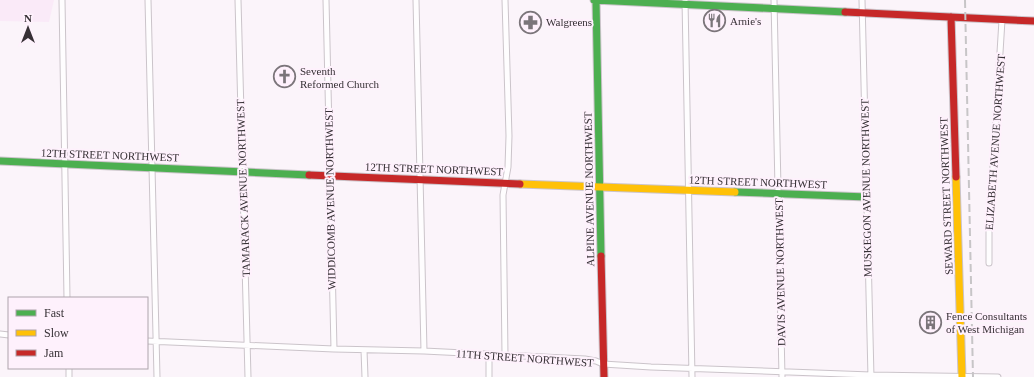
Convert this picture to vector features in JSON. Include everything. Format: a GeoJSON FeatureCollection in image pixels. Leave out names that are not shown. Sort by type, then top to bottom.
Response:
{"type":"FeatureCollection","features":[{"type":"Feature","properties":{"kind":"street"},"geometry":{"type":"LineString","coordinates":[[62,0],[67,297]]}},
{"type":"Feature","properties":{"kind":"street"},"geometry":{"type":"LineString","coordinates":[[148,0],[157,377]]}},
{"type":"Feature","properties":{"kind":"street","name":"TAMARACK AVENUE NORTHWEST"},"geometry":{"type":"LineString","coordinates":[[238,0],[248,377]]}},
{"type":"Feature","properties":{"kind":"street","name":"WIDDICOMB AVENUE NORTHWEST"},"geometry":{"type":"LineString","coordinates":[[326,0],[334,349]]}},
{"type":"Feature","properties":{"kind":"street"},"geometry":{"type":"LineString","coordinates":[[416,0],[424,351]]}},
{"type":"Feature","properties":{"kind":"street"},"geometry":{"type":"LineString","coordinates":[[505,0],[509,136],[508,167],[503,195],[505,355]]}},
{"type":"Feature","properties":{"kind":"street"},"geometry":{"type":"LineString","coordinates":[[596,0],[685,2],[774,9],[1034,21]]}},
{"type":"Feature","properties":{"kind":"street","name":"ALPINE AVENUE NORTHWEST"},"geometry":{"type":"LineString","coordinates":[[596,0],[604,377]]}},
{"type":"Feature","properties":{"kind":"street","name":"DAVIS AVENUE NORTHWEST"},"geometry":{"type":"LineString","coordinates":[[774,0],[782,374]]}},
{"type":"Feature","properties":{"kind":"street","name":"MUSKEGON AVENUE NORTHWEST"},"geometry":{"type":"LineString","coordinates":[[862,0],[871,376]]}},
{"type":"Feature","properties":{"kind":"street"},"geometry":{"type":"LineString","coordinates":[[685,2],[692,377]]}},
{"type":"Feature","properties":{"kind":"street","name":"SEWARD STREET NORTHWEST"},"geometry":{"type":"LineString","coordinates":[[952,17],[962,376]]}},
{"type":"Feature","properties":{"kind":"street","name":"ELIZABETH AVENUE NORTHWEST"},"geometry":{"type":"LineString","coordinates":[[989,263],[989,231],[1002,20]]}},
{"type":"Feature","properties":{"kind":"street","name":"12TH STREET NORTHWEST"},"geometry":{"type":"LineString","coordinates":[[0,161],[420,180],[867,197]]}},
{"type":"Feature","properties":{"kind":"street","name":"11TH STREET NORTHWEST"},"geometry":{"type":"LineString","coordinates":[[148,341],[247,346],[424,351],[585,359],[603,364],[782,374],[998,377]]}},
{"type":"Feature","properties":{"kind":"street"},"geometry":{"type":"LineString","coordinates":[[364,350],[365,377]]}},
{"type":"Feature","properties":{"kind":"street"},"geometry":{"type":"LineString","coordinates":[[489,355],[489,377]]}},
{"type":"Feature","properties":{"kind":"shaded area"},"geometry":{"type":"Polygon","coordinates":[[[0,0],[54,0],[49,22],[0,21],[0,0]]]}},
{"type":"Feature","properties":{"kind":"railway"},"geometry":{"type":"LineString","coordinates":[[965,0],[973,377]]}},
{"type":"Feature","properties":{"kind":"traffic: fast"},"geometry":{"type":"LineString","coordinates":[[594,0],[845,12]]}},
{"type":"Feature","properties":{"kind":"traffic: fast"},"geometry":{"type":"LineString","coordinates":[[596,0],[601,256]]}},
{"type":"Feature","properties":{"kind":"traffic: fast"},"geometry":{"type":"LineString","coordinates":[[0,161],[309,175]]}},
{"type":"Feature","properties":{"kind":"traffic: fast"},"geometry":{"type":"LineString","coordinates":[[735,192],[867,197]]}},
{"type":"Feature","properties":{"kind":"traffic: slow"},"geometry":{"type":"LineString","coordinates":[[956,177],[962,377]]}},
{"type":"Feature","properties":{"kind":"traffic: slow"},"geometry":{"type":"LineString","coordinates":[[520,184],[735,192]]}},
{"type":"Feature","properties":{"kind":"traffic: jam"},"geometry":{"type":"LineString","coordinates":[[845,12],[1034,21]]}},
{"type":"Feature","properties":{"kind":"traffic: jam"},"geometry":{"type":"LineString","coordinates":[[951,17],[956,177]]}},
{"type":"Feature","properties":{"kind":"traffic: jam"},"geometry":{"type":"LineString","coordinates":[[309,175],[520,184]]}},
{"type":"Feature","properties":{"kind":"traffic: jam"},"geometry":{"type":"LineString","coordinates":[[601,256],[604,377]]}},
{"type":"Feature","properties":{"kind":"place","name":"Arnie's"},"geometry":{"type":"Point","coordinates":[715,21]}},
{"type":"Feature","properties":{"kind":"place","name":"Walgreens"},"geometry":{"type":"Point","coordinates":[530,22]}},
{"type":"Feature","properties":{"kind":"place","name":"Seventh Reformed Church"},"geometry":{"type":"Point","coordinates":[284,77]}},
{"type":"Feature","properties":{"kind":"place","name":"Fence Consultants of West Michigan"},"geometry":{"type":"Point","coordinates":[931,322]}}]}
